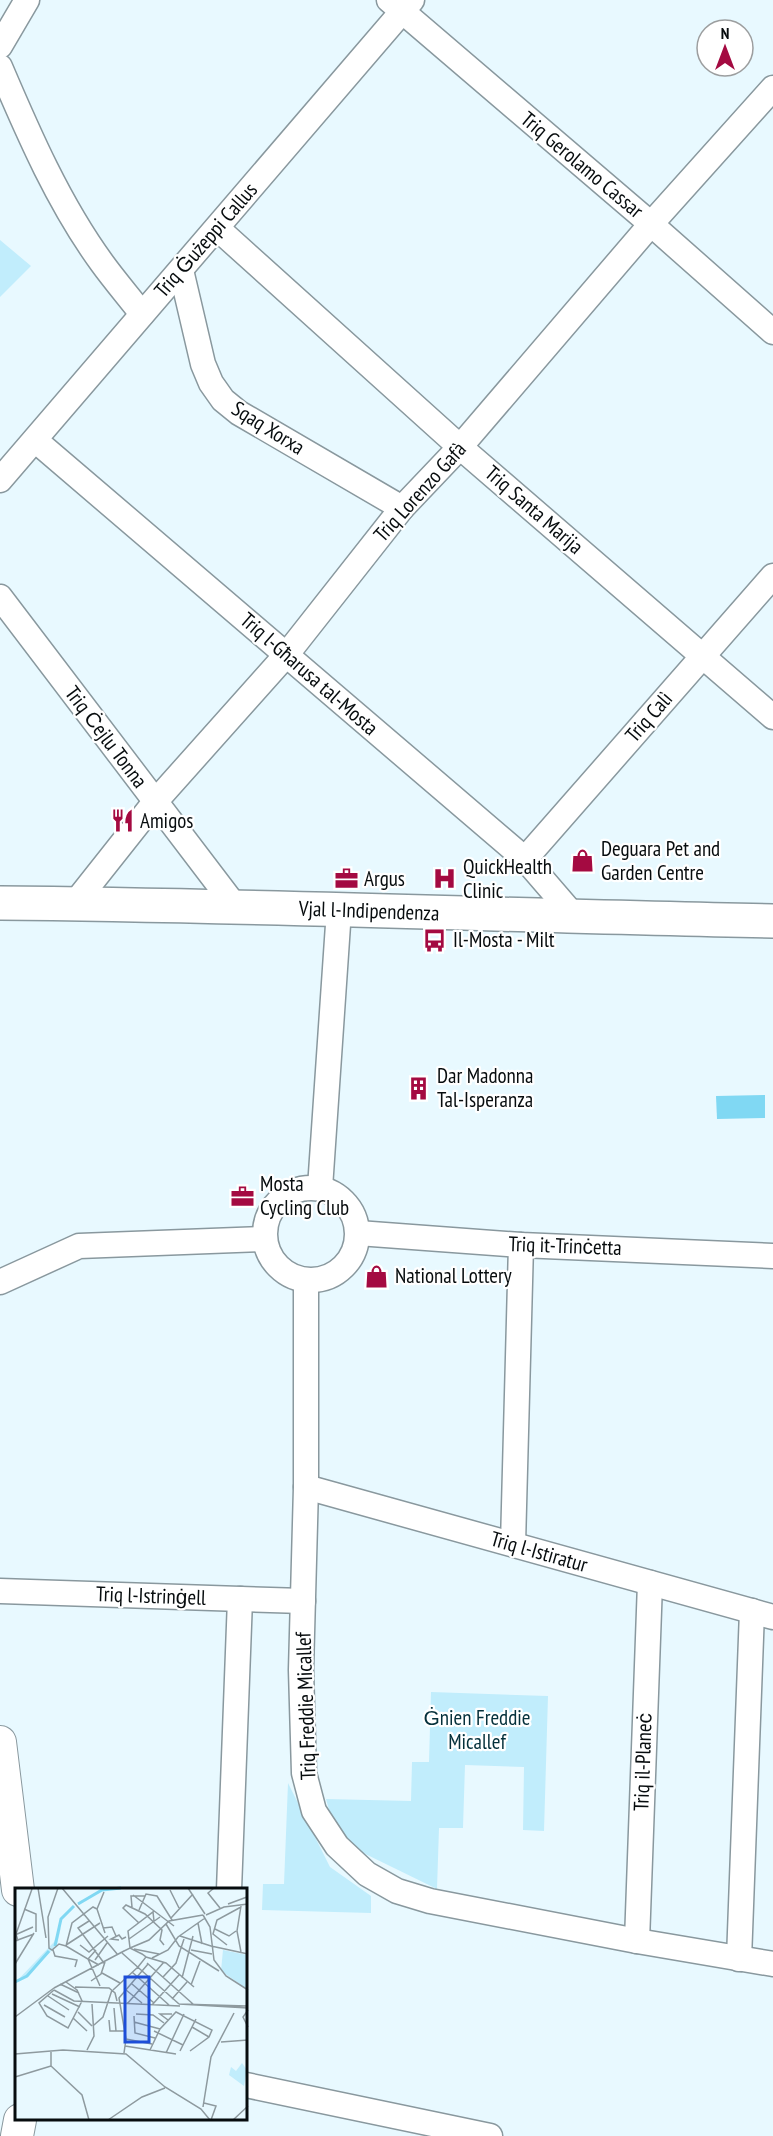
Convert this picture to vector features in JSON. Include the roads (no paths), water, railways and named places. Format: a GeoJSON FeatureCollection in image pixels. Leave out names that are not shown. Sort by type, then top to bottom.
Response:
{"type":"FeatureCollection","features":[{"type":"Feature","properties":{"kind":"main road","name":"Vjal l-Indipendenza"},"geometry":{"type":"LineString","coordinates":[[0,903],[235,906],[773,921]]}},
{"type":"Feature","properties":{"kind":"street"},"geometry":{"type":"LineString","coordinates":[[0,46],[27,0]]}},
{"type":"Feature","properties":{"kind":"street","name":"Triq Gerolamo Cassar"},"geometry":{"type":"LineString","coordinates":[[401,4],[773,333]]}},
{"type":"Feature","properties":{"kind":"street","name":"Triq Ġużeppi Callus"},"geometry":{"type":"LineString","coordinates":[[0,480],[217,228],[401,4]]}},
{"type":"Feature","properties":{"kind":"street"},"geometry":{"type":"LineString","coordinates":[[0,67],[18,112],[68,210],[102,263],[142,314]]}},
{"type":"Feature","properties":{"kind":"street","name":"Triq Lorenzo Gafà"},"geometry":{"type":"LineString","coordinates":[[75,903],[155,802],[287,654],[402,508],[460,447],[651,224],[773,88]]}},
{"type":"Feature","properties":{"kind":"street","name":"Triq Santa Marija"},"geometry":{"type":"LineString","coordinates":[[217,228],[460,447],[773,717]]}},
{"type":"Feature","properties":{"kind":"street","name":"Sqaq Xorxa"},"geometry":{"type":"LineString","coordinates":[[181,270],[203,364],[211,383],[223,400],[239,413],[402,508]]}},
{"type":"Feature","properties":{"kind":"street","name":"Triq l-Għarusa tal-Mosta"},"geometry":{"type":"LineString","coordinates":[[35,440],[525,859],[575,917]]}},
{"type":"Feature","properties":{"kind":"street","name":"Triq Calì"},"geometry":{"type":"LineString","coordinates":[[525,859],[773,576]]}},
{"type":"Feature","properties":{"kind":"street","name":"Triq Ċejlu Tonna"},"geometry":{"type":"LineString","coordinates":[[0,597],[235,906]]}},
{"type":"Feature","properties":{"kind":"street"},"geometry":{"type":"LineString","coordinates":[[320,1188],[339,910]]}},
{"type":"Feature","properties":{"kind":"street"},"geometry":{"type":"LineString","coordinates":[[306,1188],[320,1188],[335,1194],[347,1204],[355,1218],[358,1233],[356,1248],[348,1263],[337,1274],[322,1280],[306,1281],[291,1276],[278,1267],[268,1254],[264,1239],[265,1224],[271,1211],[280,1200],[292,1192],[306,1188]]}},
{"type":"Feature","properties":{"kind":"street","name":"Triq it-Trinċetta"},"geometry":{"type":"LineString","coordinates":[[358,1233],[521,1245],[773,1256]]}},
{"type":"Feature","properties":{"kind":"street"},"geometry":{"type":"LineString","coordinates":[[0,1282],[79,1246],[264,1239]]}},
{"type":"Feature","properties":{"kind":"street"},"geometry":{"type":"LineString","coordinates":[[513,1544],[521,1245]]}},
{"type":"Feature","properties":{"kind":"street","name":"Triq Freddie Micallef"},"geometry":{"type":"LineString","coordinates":[[306,1281],[306,1487],[301,1670],[304,1773],[314,1811],[337,1846],[367,1875],[397,1891],[430,1901],[773,1965]]}},
{"type":"Feature","properties":{"kind":"street","name":"Triq l-Istiratur"},"geometry":{"type":"LineString","coordinates":[[306,1487],[763,1614]]}},
{"type":"Feature","properties":{"kind":"street","name":"Triq il-Planeċ"},"geometry":{"type":"LineString","coordinates":[[637,1941],[650,1583]]}},
{"type":"Feature","properties":{"kind":"street","name":"Triq l-Istrinġell"},"geometry":{"type":"LineString","coordinates":[[0,1591],[303,1601]]}},
{"type":"Feature","properties":{"kind":"street"},"geometry":{"type":"LineString","coordinates":[[229,1888],[240,1599]]}},
{"type":"Feature","properties":{"kind":"street"},"geometry":{"type":"LineString","coordinates":[[739,1959],[763,1614]]}},
{"type":"Feature","properties":{"kind":"street"},"geometry":{"type":"LineString","coordinates":[[0,1742],[4,1794],[18,1888]]}},
{"type":"Feature","properties":{"kind":"street"},"geometry":{"type":"LineString","coordinates":[[248,2085],[490,2136]]}},
{"type":"Feature","properties":{"kind":"street"},"geometry":{"type":"LineString","coordinates":[[17,2136],[20,2121]]}},
{"type":"Feature","properties":{"kind":"water"},"geometry":{"type":"Polygon","coordinates":[[[765,1095],[765,1118],[717,1119],[716,1096],[765,1095]]]}},
{"type":"Feature","properties":{"kind":"place","name":"Amigos"},"geometry":{"type":"Point","coordinates":[122,821]}},
{"type":"Feature","properties":{"kind":"place","name":"Deguara Pet and Garden Centre"},"geometry":{"type":"Point","coordinates":[583,861]}},
{"type":"Feature","properties":{"kind":"place","name":"Argus"},"geometry":{"type":"Point","coordinates":[346,879]}},
{"type":"Feature","properties":{"kind":"place","name":"QuickHealth Clinic"},"geometry":{"type":"Point","coordinates":[445,879]}},
{"type":"Feature","properties":{"kind":"place","name":"Il-Mosta - Milt"},"geometry":{"type":"Point","coordinates":[435,940]}},
{"type":"Feature","properties":{"kind":"place","name":"Dar Madonna Tal-Isperanza"},"geometry":{"type":"Point","coordinates":[419,1088]}},
{"type":"Feature","properties":{"kind":"place","name":"Mosta Cycling Club"},"geometry":{"type":"Point","coordinates":[242,1196]}},
{"type":"Feature","properties":{"kind":"place","name":"National Lottery"},"geometry":{"type":"Point","coordinates":[377,1276]}},
{"type":"Feature","properties":{"kind":"park label","name":"Ġnien Freddie Micallef"},"geometry":{"type":"Point","coordinates":[477,1730]}}]}
